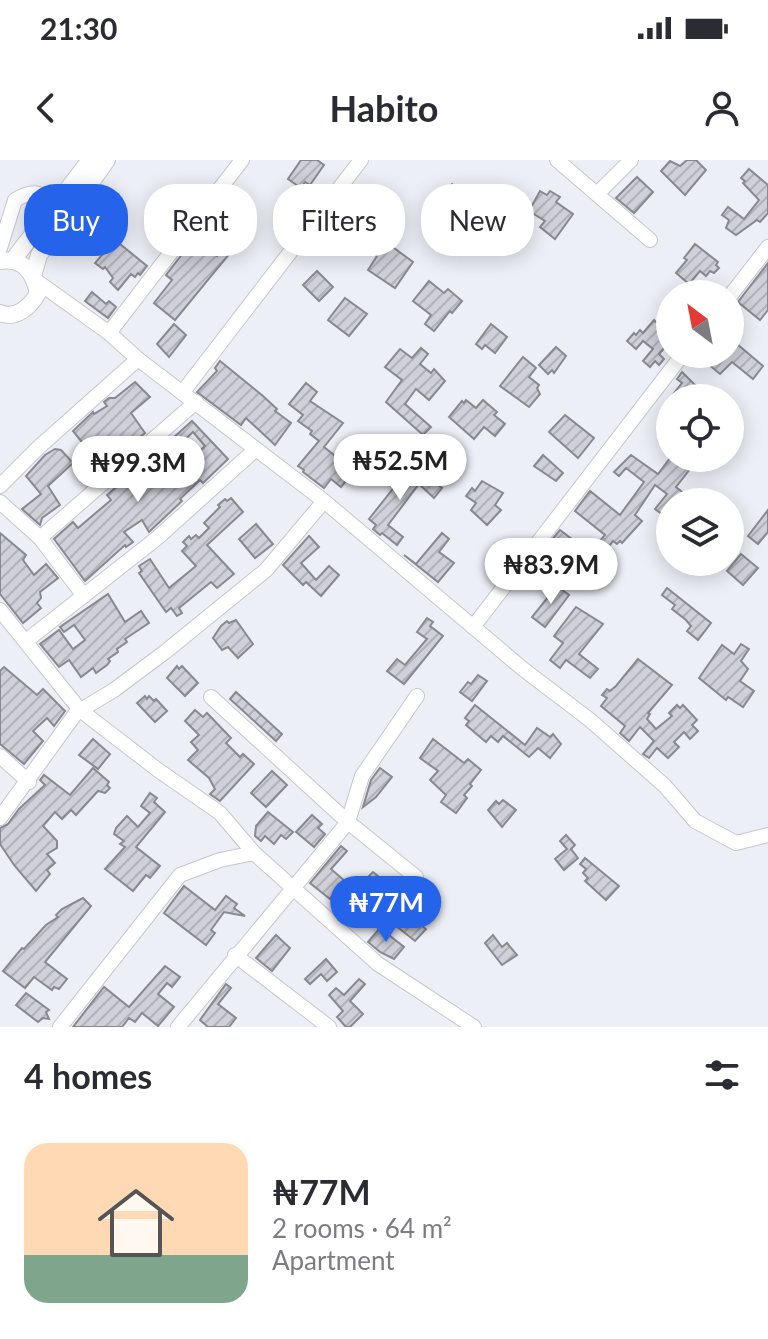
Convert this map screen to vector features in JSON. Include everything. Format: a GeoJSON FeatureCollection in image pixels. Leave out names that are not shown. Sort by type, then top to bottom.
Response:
{"type":"FeatureCollection","features":[{"type":"Feature","properties":{"kind":"main road"},"geometry":{"type":"LineString","coordinates":[[72,184],[90,160]]}},
{"type":"Feature","properties":{"kind":"main road"},"geometry":{"type":"LineString","coordinates":[[34,278],[39,255],[107,160]]}},
{"type":"Feature","properties":{"kind":"main road"},"geometry":{"type":"LineString","coordinates":[[1,315],[18,313],[32,304],[38,293],[26,265],[4,256],[24,237]]}},
{"type":"Feature","properties":{"kind":"street"},"geometry":{"type":"LineString","coordinates":[[109,333],[242,160]]}},
{"type":"Feature","properties":{"kind":"street"},"geometry":{"type":"LineString","coordinates":[[182,393],[361,160]]}},
{"type":"Feature","properties":{"kind":"street"},"geometry":{"type":"LineString","coordinates":[[557,160],[650,240]]}},
{"type":"Feature","properties":{"kind":"street"},"geometry":{"type":"LineString","coordinates":[[597,194],[631,160]]}},
{"type":"Feature","properties":{"kind":"street"},"geometry":{"type":"LineString","coordinates":[[4,256],[15,200],[24,196]]}},
{"type":"Feature","properties":{"kind":"street"},"geometry":{"type":"LineString","coordinates":[[742,280],[768,247]]}},
{"type":"Feature","properties":{"kind":"street"},"geometry":{"type":"LineString","coordinates":[[34,278],[324,501],[473,627],[601,729],[665,786],[695,821],[736,843],[768,835]]}},
{"type":"Feature","properties":{"kind":"street"},"geometry":{"type":"LineString","coordinates":[[0,486],[138,359]]}},
{"type":"Feature","properties":{"kind":"street"},"geometry":{"type":"LineString","coordinates":[[473,627],[673,368]]}},
{"type":"Feature","properties":{"kind":"street"},"geometry":{"type":"LineString","coordinates":[[40,538],[196,402]]}},
{"type":"Feature","properties":{"kind":"street"},"geometry":{"type":"LineString","coordinates":[[26,641],[156,539],[255,450]]}},
{"type":"Feature","properties":{"kind":"street"},"geometry":{"type":"LineString","coordinates":[[0,818],[80,710],[114,690],[165,652],[266,570],[324,501]]}},
{"type":"Feature","properties":{"kind":"street"},"geometry":{"type":"LineString","coordinates":[[0,502],[40,538],[84,596]]}},
{"type":"Feature","properties":{"kind":"street"},"geometry":{"type":"LineString","coordinates":[[0,610],[80,710],[220,813],[254,853],[378,964],[474,1027]]}},
{"type":"Feature","properties":{"kind":"street"},"geometry":{"type":"LineString","coordinates":[[178,1027],[348,822],[362,776],[417,696]]}},
{"type":"Feature","properties":{"kind":"street"},"geometry":{"type":"LineString","coordinates":[[211,697],[348,822],[416,877]]}},
{"type":"Feature","properties":{"kind":"street"},"geometry":{"type":"LineString","coordinates":[[0,756],[29,782]]}},
{"type":"Feature","properties":{"kind":"street"},"geometry":{"type":"LineString","coordinates":[[60,1027],[180,875],[220,860],[254,853]]}},
{"type":"Feature","properties":{"kind":"street"},"geometry":{"type":"LineString","coordinates":[[235,955],[329,1027]]}},
{"type":"Feature","properties":{"kind":"building"},"geometry":{"type":"Polygon","coordinates":[[[301,160],[317,160],[324,165],[311,184],[295,184],[288,179],[301,160]]]}},
{"type":"Feature","properties":{"kind":"building"},"geometry":{"type":"Polygon","coordinates":[[[687,160],[696,160],[706,170],[685,195],[661,171],[670,161],[680,166],[687,160]]]}},
{"type":"Feature","properties":{"kind":"building"},"geometry":{"type":"Polygon","coordinates":[[[749,169],[768,185],[768,213],[760,222],[757,220],[736,235],[726,228],[729,220],[722,215],[728,207],[744,219],[759,200],[741,178],[749,169]]]}},
{"type":"Feature","properties":{"kind":"building"},"geometry":{"type":"Polygon","coordinates":[[[637,177],[653,192],[634,213],[616,198],[637,177]]]}},
{"type":"Feature","properties":{"kind":"building"},"geometry":{"type":"Polygon","coordinates":[[[540,191],[547,195],[550,191],[560,197],[556,202],[573,214],[555,239],[540,227],[545,221],[534,214],[534,202],[540,191]]]}},
{"type":"Feature","properties":{"kind":"building"},"geometry":{"type":"Polygon","coordinates":[[[695,244],[718,262],[716,265],[719,268],[706,276],[700,271],[692,280],[684,280],[676,273],[687,260],[684,258],[695,244]]]}},
{"type":"Feature","properties":{"kind":"building"},"geometry":{"type":"Polygon","coordinates":[[[128,251],[147,266],[140,275],[138,273],[135,277],[131,274],[118,290],[110,282],[113,278],[105,267],[103,269],[95,263],[101,256],[128,256],[128,251]]]}},
{"type":"Feature","properties":{"kind":"building"},"geometry":{"type":"Polygon","coordinates":[[[181,256],[228,256],[175,320],[154,303],[172,280],[166,275],[181,256]]]}},
{"type":"Feature","properties":{"kind":"building"},"geometry":{"type":"Polygon","coordinates":[[[377,256],[405,256],[413,262],[395,288],[368,270],[377,256]]]}},
{"type":"Feature","properties":{"kind":"building"},"geometry":{"type":"Polygon","coordinates":[[[768,263],[768,310],[760,320],[744,307],[744,294],[768,263]]]}},
{"type":"Feature","properties":{"kind":"building"},"geometry":{"type":"Polygon","coordinates":[[[317,271],[333,287],[319,301],[303,285],[317,271]]]}},
{"type":"Feature","properties":{"kind":"building"},"geometry":{"type":"Polygon","coordinates":[[[429,281],[444,293],[448,289],[462,301],[434,331],[425,324],[431,315],[413,301],[429,281]]]}},
{"type":"Feature","properties":{"kind":"building"},"geometry":{"type":"Polygon","coordinates":[[[92,292],[106,304],[109,301],[116,307],[108,318],[85,301],[92,292]]]}},
{"type":"Feature","properties":{"kind":"building"},"geometry":{"type":"Polygon","coordinates":[[[345,298],[367,314],[349,336],[328,320],[345,298]]]}},
{"type":"Feature","properties":{"kind":"building"},"geometry":{"type":"Polygon","coordinates":[[[654,320],[656,322],[656,362],[650,367],[643,361],[653,349],[643,341],[636,349],[627,341],[640,330],[643,333],[654,320]]]}},
{"type":"Feature","properties":{"kind":"building"},"geometry":{"type":"Polygon","coordinates":[[[174,324],[186,335],[169,357],[157,344],[174,324]]]}},
{"type":"Feature","properties":{"kind":"building"},"geometry":{"type":"Polygon","coordinates":[[[491,324],[507,337],[495,353],[485,345],[482,349],[476,344],[491,324]]]}},
{"type":"Feature","properties":{"kind":"building"},"geometry":{"type":"Polygon","coordinates":[[[556,347],[566,356],[554,373],[552,370],[548,374],[539,365],[556,347]]]}},
{"type":"Feature","properties":{"kind":"building"},"geometry":{"type":"Polygon","coordinates":[[[421,348],[428,354],[420,364],[431,373],[434,369],[445,381],[429,400],[416,389],[405,404],[431,427],[423,435],[386,402],[402,380],[385,367],[400,349],[412,358],[421,348]]]}},
{"type":"Feature","properties":{"kind":"building"},"geometry":{"type":"Polygon","coordinates":[[[744,350],[763,366],[753,379],[739,368],[744,368],[744,350]]]}},
{"type":"Feature","properties":{"kind":"building"},"geometry":{"type":"Polygon","coordinates":[[[523,357],[536,368],[529,377],[539,385],[540,394],[529,407],[500,386],[523,357]]]}},
{"type":"Feature","properties":{"kind":"building"},"geometry":{"type":"Polygon","coordinates":[[[220,361],[291,423],[275,445],[246,418],[241,425],[197,392],[217,371],[215,368],[220,361]]]}},
{"type":"Feature","properties":{"kind":"building"},"geometry":{"type":"Polygon","coordinates":[[[682,372],[694,384],[681,384],[677,379],[682,372]]]}},
{"type":"Feature","properties":{"kind":"building"},"geometry":{"type":"Polygon","coordinates":[[[135,382],[150,397],[131,413],[145,433],[102,467],[73,431],[93,412],[107,406],[104,402],[109,398],[115,398],[135,382]]]}},
{"type":"Feature","properties":{"kind":"building"},"geometry":{"type":"Polygon","coordinates":[[[306,383],[317,392],[310,401],[343,423],[324,447],[354,471],[341,487],[331,479],[324,488],[298,466],[319,441],[310,434],[312,431],[298,421],[303,415],[289,404],[306,383]]]}},
{"type":"Feature","properties":{"kind":"building"},"geometry":{"type":"Polygon","coordinates":[[[466,400],[476,408],[483,400],[497,412],[494,415],[505,424],[495,436],[484,427],[474,439],[449,417],[466,400]]]}},
{"type":"Feature","properties":{"kind":"building"},"geometry":{"type":"Polygon","coordinates":[[[565,415],[594,438],[578,458],[549,432],[565,415]]]}},
{"type":"Feature","properties":{"kind":"building"},"geometry":{"type":"Polygon","coordinates":[[[192,421],[228,459],[203,483],[200,480],[149,532],[142,520],[124,532],[133,542],[125,545],[85,581],[54,539],[73,522],[78,528],[111,500],[107,495],[142,464],[145,467],[169,449],[184,465],[205,446],[193,432],[179,445],[173,438],[192,421]]]}},
{"type":"Feature","properties":{"kind":"building"},"geometry":{"type":"Polygon","coordinates":[[[55,449],[61,450],[73,463],[48,486],[60,505],[42,518],[40,525],[22,509],[41,494],[26,476],[45,455],[55,449]]]}},
{"type":"Feature","properties":{"kind":"building"},"geometry":{"type":"Polygon","coordinates":[[[543,455],[563,473],[556,481],[534,466],[543,455]]]}},
{"type":"Feature","properties":{"kind":"building"},"geometry":{"type":"Polygon","coordinates":[[[631,455],[658,474],[688,472],[677,488],[659,488],[655,485],[635,515],[642,521],[622,543],[613,541],[598,561],[589,554],[605,535],[575,511],[590,491],[620,515],[644,482],[626,468],[619,476],[614,472],[631,455]]]}},
{"type":"Feature","properties":{"kind":"building"},"geometry":{"type":"Polygon","coordinates":[[[370,456],[384,468],[374,481],[367,480],[357,471],[370,456]]]}},
{"type":"Feature","properties":{"kind":"building"},"geometry":{"type":"Polygon","coordinates":[[[411,466],[442,488],[434,498],[419,484],[388,525],[403,537],[397,545],[373,529],[376,525],[369,519],[411,466]]]}},
{"type":"Feature","properties":{"kind":"building"},"geometry":{"type":"Polygon","coordinates":[[[482,481],[503,493],[495,505],[501,510],[487,525],[471,510],[476,503],[466,496],[472,488],[475,491],[482,481]]]}},
{"type":"Feature","properties":{"kind":"building"},"geometry":{"type":"Polygon","coordinates":[[[231,498],[243,512],[207,545],[234,574],[217,588],[211,582],[179,608],[182,613],[177,616],[171,608],[166,612],[139,573],[142,571],[139,566],[150,559],[169,588],[196,566],[182,551],[187,546],[183,542],[189,536],[191,539],[196,535],[199,538],[209,528],[204,523],[220,507],[218,505],[231,498]]]}},
{"type":"Feature","properties":{"kind":"building"},"geometry":{"type":"Polygon","coordinates":[[[768,510],[768,532],[758,544],[748,536],[768,510]]]}},
{"type":"Feature","properties":{"kind":"building"},"geometry":{"type":"Polygon","coordinates":[[[256,524],[273,544],[255,558],[239,539],[256,524]]]}},
{"type":"Feature","properties":{"kind":"building"},"geometry":{"type":"Polygon","coordinates":[[[560,530],[577,543],[561,564],[554,559],[561,549],[551,541],[560,530]]]}},
{"type":"Feature","properties":{"kind":"building"},"geometry":{"type":"Polygon","coordinates":[[[0,533],[26,555],[23,560],[34,575],[46,564],[58,578],[40,592],[41,598],[37,603],[41,608],[23,623],[0,594],[0,533]]]}},
{"type":"Feature","properties":{"kind":"building"},"geometry":{"type":"Polygon","coordinates":[[[442,533],[449,539],[439,552],[454,563],[438,582],[404,555],[416,564],[442,533]]]}},
{"type":"Feature","properties":{"kind":"building"},"geometry":{"type":"Polygon","coordinates":[[[309,536],[319,547],[301,563],[316,580],[329,566],[339,575],[321,596],[306,582],[303,585],[283,565],[309,536]]]}},
{"type":"Feature","properties":{"kind":"building"},"geometry":{"type":"Polygon","coordinates":[[[744,556],[758,568],[743,585],[733,576],[744,576],[744,556]]]}},
{"type":"Feature","properties":{"kind":"building"},"geometry":{"type":"Polygon","coordinates":[[[557,586],[569,595],[545,627],[532,617],[557,586]]]}},
{"type":"Feature","properties":{"kind":"building"},"geometry":{"type":"Polygon","coordinates":[[[667,588],[711,623],[698,640],[687,631],[691,626],[686,620],[672,609],[675,605],[662,595],[667,588]]]}},
{"type":"Feature","properties":{"kind":"building"},"geometry":{"type":"Polygon","coordinates":[[[108,594],[125,622],[141,611],[149,623],[125,639],[127,642],[96,673],[93,668],[81,677],[69,660],[59,667],[40,644],[59,630],[73,649],[85,640],[74,625],[64,632],[60,627],[108,594]]]}},
{"type":"Feature","properties":{"kind":"building"},"geometry":{"type":"Polygon","coordinates":[[[576,607],[603,624],[579,654],[598,669],[590,678],[566,660],[560,668],[550,660],[563,643],[554,636],[576,607]]]}},
{"type":"Feature","properties":{"kind":"building"},"geometry":{"type":"Polygon","coordinates":[[[427,618],[433,622],[430,626],[443,636],[404,684],[387,671],[397,659],[405,665],[427,639],[417,632],[427,618]]]}},
{"type":"Feature","properties":{"kind":"building"},"geometry":{"type":"Polygon","coordinates":[[[236,620],[253,644],[238,658],[228,647],[222,650],[213,638],[227,621],[236,620]]]}},
{"type":"Feature","properties":{"kind":"building"},"geometry":{"type":"Polygon","coordinates":[[[741,644],[749,649],[741,661],[748,669],[740,681],[754,691],[743,707],[728,697],[726,700],[699,678],[722,645],[734,654],[741,644]]]}},
{"type":"Feature","properties":{"kind":"building"},"geometry":{"type":"Polygon","coordinates":[[[638,659],[672,685],[648,713],[647,719],[656,729],[672,716],[669,713],[677,705],[680,708],[683,705],[697,720],[692,725],[698,731],[690,739],[684,732],[674,742],[679,747],[668,758],[657,748],[649,758],[643,754],[654,741],[640,727],[629,741],[620,733],[625,726],[601,706],[607,698],[602,695],[616,686],[638,659]]]}},
{"type":"Feature","properties":{"kind":"building"},"geometry":{"type":"Polygon","coordinates":[[[177,666],[179,669],[182,666],[198,683],[185,696],[167,678],[177,666]]]}},
{"type":"Feature","properties":{"kind":"building"},"geometry":{"type":"Polygon","coordinates":[[[4,667],[37,695],[43,689],[65,711],[54,726],[47,718],[33,731],[43,741],[24,764],[0,744],[0,671],[4,667]]]}},
{"type":"Feature","properties":{"kind":"building"},"geometry":{"type":"Polygon","coordinates":[[[478,675],[487,681],[472,701],[460,692],[478,675]]]}},
{"type":"Feature","properties":{"kind":"building"},"geometry":{"type":"Polygon","coordinates":[[[236,692],[282,734],[276,741],[230,699],[236,692]]]}},
{"type":"Feature","properties":{"kind":"building"},"geometry":{"type":"Polygon","coordinates":[[[145,696],[154,701],[156,699],[167,711],[155,722],[137,703],[145,696]]]}},
{"type":"Feature","properties":{"kind":"building"},"geometry":{"type":"Polygon","coordinates":[[[475,705],[525,745],[537,728],[550,737],[553,734],[561,744],[550,758],[538,748],[529,757],[503,736],[498,742],[491,736],[486,742],[466,725],[469,721],[465,718],[475,705]]]}},
{"type":"Feature","properties":{"kind":"building"},"geometry":{"type":"Polygon","coordinates":[[[195,710],[203,717],[207,713],[231,738],[226,743],[240,757],[243,754],[254,764],[220,801],[210,794],[215,789],[209,778],[188,760],[198,750],[191,742],[199,735],[185,721],[195,710]]]}},
{"type":"Feature","properties":{"kind":"building"},"geometry":{"type":"Polygon","coordinates":[[[93,739],[110,754],[98,769],[79,755],[93,739]]]}},
{"type":"Feature","properties":{"kind":"building"},"geometry":{"type":"Polygon","coordinates":[[[433,739],[464,763],[468,759],[481,770],[470,784],[472,786],[464,795],[467,798],[456,813],[441,802],[446,795],[430,780],[438,771],[420,758],[433,739]]]}},
{"type":"Feature","properties":{"kind":"building"},"geometry":{"type":"Polygon","coordinates":[[[93,768],[109,782],[107,785],[110,788],[105,793],[98,791],[76,815],[71,810],[62,819],[55,812],[43,826],[57,841],[57,848],[47,854],[55,863],[47,870],[50,874],[36,891],[0,844],[0,828],[8,824],[45,785],[40,780],[44,775],[70,795],[93,768]]]}},
{"type":"Feature","properties":{"kind":"building"},"geometry":{"type":"Polygon","coordinates":[[[380,768],[392,777],[363,807],[371,780],[380,768]]]}},
{"type":"Feature","properties":{"kind":"building"},"geometry":{"type":"Polygon","coordinates":[[[272,771],[287,785],[266,807],[251,793],[272,771]]]}},
{"type":"Feature","properties":{"kind":"building"},"geometry":{"type":"Polygon","coordinates":[[[150,793],[157,798],[154,802],[165,812],[136,847],[160,866],[150,878],[146,875],[133,891],[105,869],[125,847],[120,844],[124,841],[114,834],[116,828],[127,816],[138,827],[150,813],[141,806],[150,793]]]}},
{"type":"Feature","properties":{"kind":"building"},"geometry":{"type":"Polygon","coordinates":[[[503,800],[516,810],[502,827],[488,810],[496,801],[499,804],[503,800]]]}},
{"type":"Feature","properties":{"kind":"building"},"geometry":{"type":"Polygon","coordinates":[[[268,812],[293,832],[286,839],[281,835],[274,844],[265,836],[261,841],[255,836],[256,826],[268,812]]]}},
{"type":"Feature","properties":{"kind":"building"},"geometry":{"type":"Polygon","coordinates":[[[312,815],[322,824],[318,828],[325,834],[314,847],[296,832],[312,815]]]}},
{"type":"Feature","properties":{"kind":"building"},"geometry":{"type":"Polygon","coordinates":[[[566,835],[575,845],[571,849],[578,858],[564,870],[555,859],[567,849],[560,841],[566,835]]]}},
{"type":"Feature","properties":{"kind":"building"},"geometry":{"type":"Polygon","coordinates":[[[341,846],[347,851],[331,869],[355,890],[373,872],[384,887],[369,904],[361,898],[354,906],[351,902],[344,909],[332,896],[330,899],[310,883],[341,846]]]}},
{"type":"Feature","properties":{"kind":"building"},"geometry":{"type":"Polygon","coordinates":[[[585,858],[619,886],[606,900],[585,881],[588,878],[583,873],[586,869],[580,864],[585,858]]]}},
{"type":"Feature","properties":{"kind":"building"},"geometry":{"type":"Polygon","coordinates":[[[184,886],[215,910],[226,896],[237,904],[234,908],[245,916],[224,912],[211,930],[215,933],[206,945],[164,913],[184,886]]]}},
{"type":"Feature","properties":{"kind":"building"},"geometry":{"type":"Polygon","coordinates":[[[83,898],[91,906],[45,962],[67,979],[59,989],[54,987],[52,990],[34,977],[25,988],[3,971],[22,948],[58,917],[56,915],[62,909],[83,898]]]}},
{"type":"Feature","properties":{"kind":"building"},"geometry":{"type":"Polygon","coordinates":[[[407,914],[426,929],[415,941],[396,926],[407,914]]]}},
{"type":"Feature","properties":{"kind":"building"},"geometry":{"type":"Polygon","coordinates":[[[380,928],[404,947],[394,959],[368,942],[380,928]]]}},
{"type":"Feature","properties":{"kind":"building"},"geometry":{"type":"Polygon","coordinates":[[[276,935],[290,948],[272,971],[256,958],[276,935]]]}},
{"type":"Feature","properties":{"kind":"building"},"geometry":{"type":"Polygon","coordinates":[[[493,935],[502,947],[507,943],[517,955],[502,965],[485,943],[493,935]]]}},
{"type":"Feature","properties":{"kind":"building"},"geometry":{"type":"Polygon","coordinates":[[[326,959],[337,972],[327,981],[321,974],[310,984],[305,979],[326,959]]]}},
{"type":"Feature","properties":{"kind":"building"},"geometry":{"type":"Polygon","coordinates":[[[165,966],[180,977],[172,987],[167,983],[158,994],[174,1007],[158,1026],[142,1013],[135,1022],[129,1018],[122,1027],[73,1027],[104,987],[129,1007],[165,966]]]}},
{"type":"Feature","properties":{"kind":"building"},"geometry":{"type":"Polygon","coordinates":[[[359,979],[365,984],[350,1001],[363,1014],[350,1027],[346,1027],[337,1017],[343,1011],[329,995],[336,988],[344,995],[359,979]]]}},
{"type":"Feature","properties":{"kind":"building"},"geometry":{"type":"Polygon","coordinates":[[[226,984],[231,988],[218,1004],[236,1018],[229,1027],[208,1027],[200,1020],[226,984]]]}},
{"type":"Feature","properties":{"kind":"building"},"geometry":{"type":"Polygon","coordinates":[[[26,993],[49,1010],[46,1012],[49,1019],[43,1018],[38,1022],[16,1005],[26,993]]]}}]}
